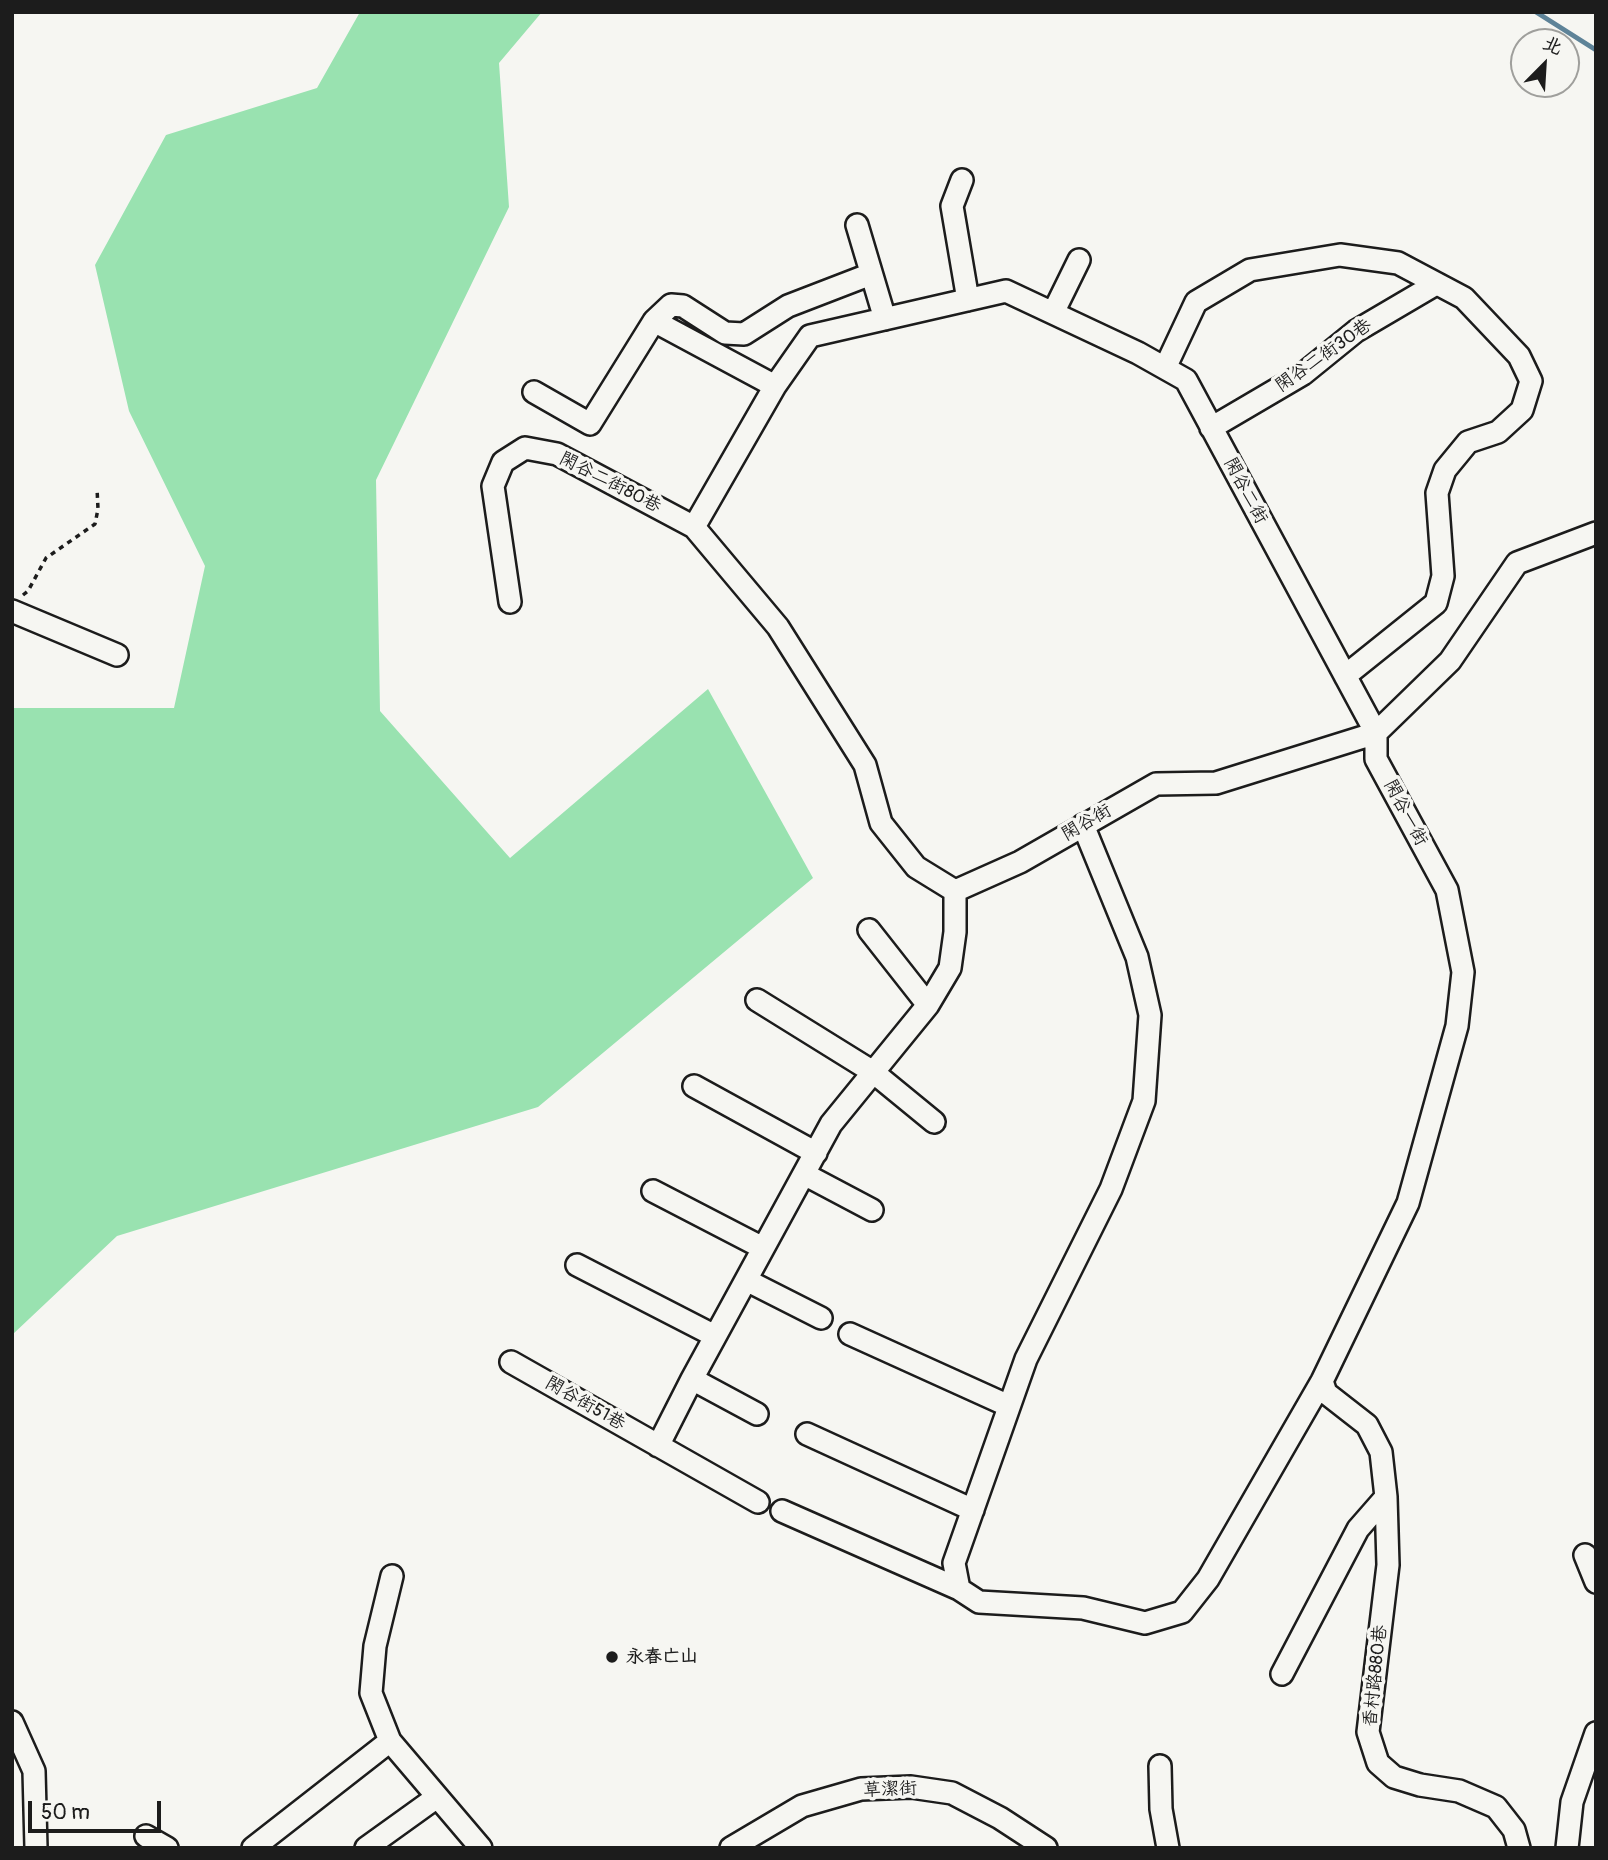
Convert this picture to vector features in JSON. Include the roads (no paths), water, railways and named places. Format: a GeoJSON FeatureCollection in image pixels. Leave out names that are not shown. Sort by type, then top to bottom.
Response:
{"type":"FeatureCollection","features":[{"type":"Feature","properties":{"kind":"street"},"geometry":{"type":"LineString","coordinates":[[962,180],[952,206],[968,300]]}},
{"type":"Feature","properties":{"kind":"street"},"geometry":{"type":"LineString","coordinates":[[857,225],[885,319]]}},
{"type":"Feature","properties":{"kind":"street"},"geometry":{"type":"LineString","coordinates":[[1165,368],[1196,302],[1250,270],[1340,255],[1398,263],[1464,298],[1519,356],[1531,382],[1522,410],[1498,432],[1468,442],[1445,470],[1437,493],[1443,576],[1436,603],[1345,676]]}},
{"type":"Feature","properties":{"kind":"street"},"geometry":{"type":"LineString","coordinates":[[1053,313],[1079,260]]}},
{"type":"Feature","properties":{"kind":"street"},"geometry":{"type":"LineString","coordinates":[[534,392],[590,424],[654,321],[671,305],[683,306],[725,333],[744,334],[788,306],[871,274]]}},
{"type":"Feature","properties":{"kind":"street","name":"閑谷二街30巷"},"geometry":{"type":"LineString","coordinates":[[1211,428],[1303,374],[1356,331],[1436,284]]}},
{"type":"Feature","properties":{"kind":"street","name":"閑谷二街"},"geometry":{"type":"LineString","coordinates":[[694,527],[775,386],[810,336],[1006,291],[1186,380],[1376,733]]}},
{"type":"Feature","properties":{"kind":"street"},"geometry":{"type":"LineString","coordinates":[[654,321],[775,386]]}},
{"type":"Feature","properties":{"kind":"street","name":"閑谷二街80巷"},"geometry":{"type":"LineString","coordinates":[[510,602],[493,486],[503,462],[525,448],[557,454],[694,527]]}},
{"type":"Feature","properties":{"kind":"street"},"geometry":{"type":"LineString","coordinates":[[659,1447],[692,1379],[831,1124],[928,1005],[950,968],[955,932],[955,891],[916,867],[881,823],[865,765],[778,626],[694,527]]}},
{"type":"Feature","properties":{"kind":"street","name":"閑谷街"},"geometry":{"type":"LineString","coordinates":[[955,891],[1020,862],[1156,784],[1216,783],[1376,733],[1450,661],[1517,563],[1593,530]]}},
{"type":"Feature","properties":{"kind":"street"},"geometry":{"type":"LineString","coordinates":[[16,604],[117,655]]}},
{"type":"Feature","properties":{"kind":"street","name":"閑谷一街"},"geometry":{"type":"LineString","coordinates":[[782,1511],[959,1589],[979,1602],[1083,1608],[1145,1623],[1182,1612],[1208,1579],[1322,1381],[1408,1203],[1457,1026],[1463,972],[1447,890],[1376,759],[1376,733]]}},
{"type":"Feature","properties":{"kind":"street"},"geometry":{"type":"LineString","coordinates":[[959,1589],[954,1563],[1026,1359],[1111,1189],[1144,1101],[1150,1015],[1137,957],[1083,825]]}},
{"type":"Feature","properties":{"kind":"street"},"geometry":{"type":"LineString","coordinates":[[869,930],[928,1005]]}},
{"type":"Feature","properties":{"kind":"street"},"geometry":{"type":"LineString","coordinates":[[757,1000],[873,1072],[934,1122]]}},
{"type":"Feature","properties":{"kind":"street"},"geometry":{"type":"LineString","coordinates":[[694,1086],[816,1153]]}},
{"type":"Feature","properties":{"kind":"street"},"geometry":{"type":"LineString","coordinates":[[804,1174],[872,1210]]}},
{"type":"Feature","properties":{"kind":"street"},"geometry":{"type":"LineString","coordinates":[[653,1191],[763,1248]]}},
{"type":"Feature","properties":{"kind":"street"},"geometry":{"type":"LineString","coordinates":[[577,1265],[715,1336]]}},
{"type":"Feature","properties":{"kind":"street"},"geometry":{"type":"LineString","coordinates":[[746,1280],[821,1318]]}},
{"type":"Feature","properties":{"kind":"street"},"geometry":{"type":"LineString","coordinates":[[850,1334],[1009,1406]]}},
{"type":"Feature","properties":{"kind":"street","name":"閑谷街51巷"},"geometry":{"type":"LineString","coordinates":[[511,1362],[758,1502]]}},
{"type":"Feature","properties":{"kind":"street"},"geometry":{"type":"LineString","coordinates":[[692,1379],[757,1414]]}},
{"type":"Feature","properties":{"kind":"street","name":"香村路880巷"},"geometry":{"type":"LineString","coordinates":[[1322,1381],[1326,1393],[1367,1425],[1381,1452],[1386,1497],[1388,1565],[1368,1732],[1378,1763],[1394,1777],[1420,1785],[1459,1791],[1496,1807],[1514,1830],[1519,1848]]}},
{"type":"Feature","properties":{"kind":"street"},"geometry":{"type":"LineString","coordinates":[[807,1434],[973,1510]]}},
{"type":"Feature","properties":{"kind":"street"},"geometry":{"type":"LineString","coordinates":[[1282,1674],[1357,1529],[1386,1497]]}},
{"type":"Feature","properties":{"kind":"street"},"geometry":{"type":"LineString","coordinates":[[1585,1555],[1596,1582]]}},
{"type":"Feature","properties":{"kind":"street"},"geometry":{"type":"LineString","coordinates":[[392,1576],[375,1646],[370,1693],[390,1741],[481,1848]]}},
{"type":"Feature","properties":{"kind":"street"},"geometry":{"type":"LineString","coordinates":[[12,1722],[34,1771],[36,1848]]}},
{"type":"Feature","properties":{"kind":"street"},"geometry":{"type":"LineString","coordinates":[[1567,1848],[1572,1802],[1596,1733]]}},
{"type":"Feature","properties":{"kind":"street"},"geometry":{"type":"LineString","coordinates":[[253,1848],[390,1741]]}},
{"type":"Feature","properties":{"kind":"street"},"geometry":{"type":"LineString","coordinates":[[1160,1766],[1161,1809],[1168,1848]]}},
{"type":"Feature","properties":{"kind":"street","name":"草潔街"},"geometry":{"type":"LineString","coordinates":[[731,1848],[802,1806],[862,1790],[911,1787],[952,1793],[1000,1818],[1046,1848]]}},
{"type":"Feature","properties":{"kind":"street"},"geometry":{"type":"LineString","coordinates":[[366,1848],[437,1797]]}},
{"type":"Feature","properties":{"kind":"street"},"geometry":{"type":"LineString","coordinates":[[146,1836],[167,1848]]}},
{"type":"Feature","properties":{"kind":"waterway"},"geometry":{"type":"LineString","coordinates":[[1536,12],[1596,50]]}},
{"type":"Feature","properties":{"kind":"place","name":"永春亡山"},"geometry":{"type":"Point","coordinates":[612,1657]}}]}
